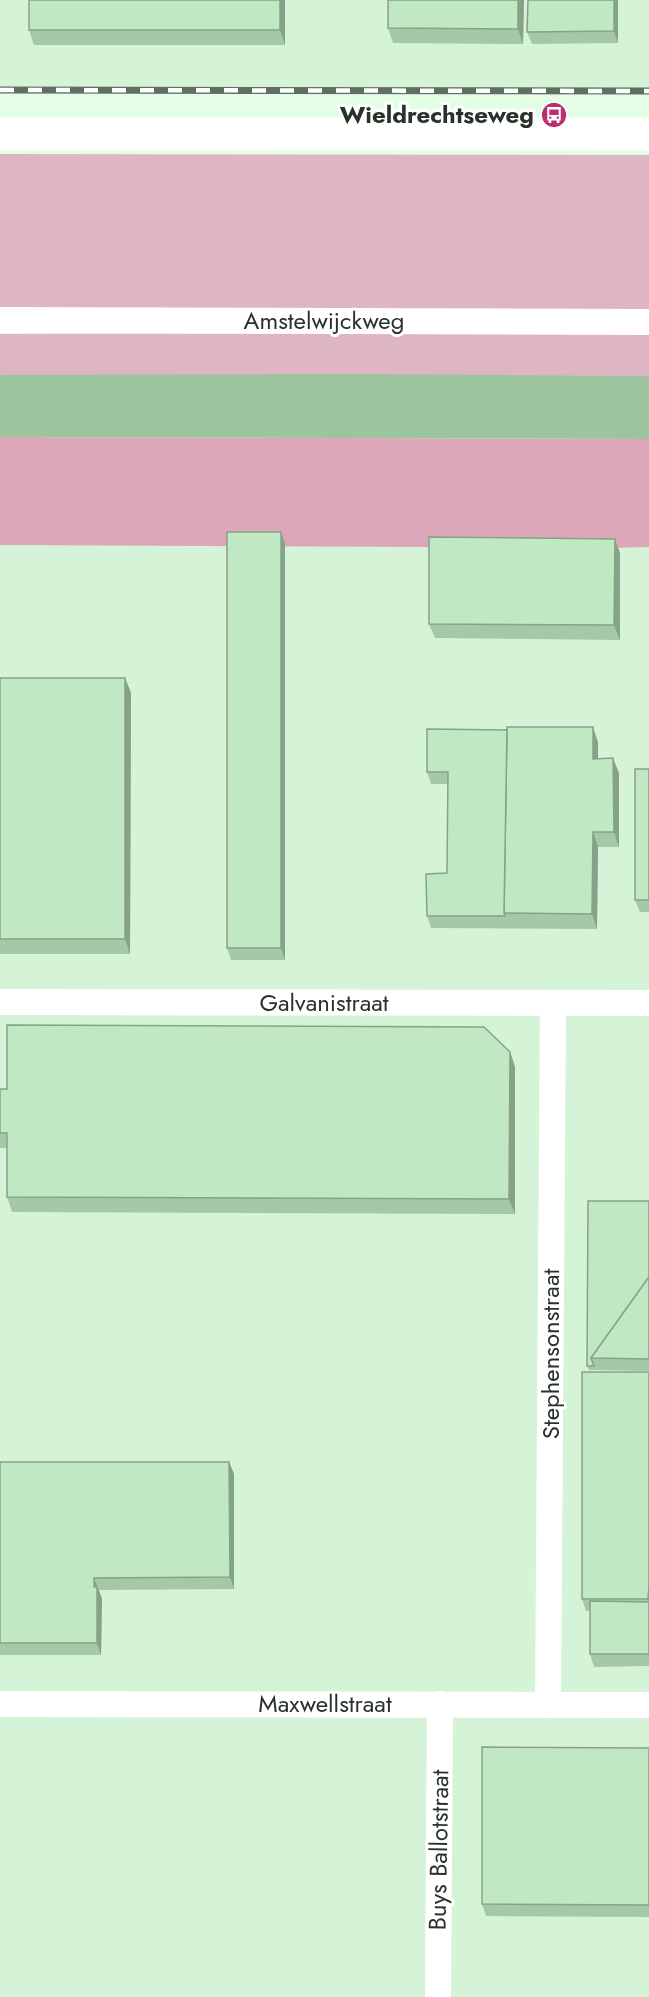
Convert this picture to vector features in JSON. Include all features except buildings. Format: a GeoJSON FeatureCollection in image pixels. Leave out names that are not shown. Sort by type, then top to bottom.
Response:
{"type":"FeatureCollection","features":[{"type":"Feature","properties":{"kind":"street"},"geometry":{"type":"LineString","coordinates":[[0,134],[649,134]]}},
{"type":"Feature","properties":{"kind":"street","name":"Amstelwijckweg"},"geometry":{"type":"LineString","coordinates":[[0,320],[649,322]]}},
{"type":"Feature","properties":{"kind":"street","name":"Galvanistraat"},"geometry":{"type":"LineString","coordinates":[[0,1002],[649,1003]]}},
{"type":"Feature","properties":{"kind":"street","name":"Stephensonstraat"},"geometry":{"type":"LineString","coordinates":[[548,1704],[553,1003]]}},
{"type":"Feature","properties":{"kind":"street","name":"Maxwellstraat"},"geometry":{"type":"LineString","coordinates":[[0,1704],[649,1706]]}},
{"type":"Feature","properties":{"kind":"street","name":"Buys Ballotstraat"},"geometry":{"type":"LineString","coordinates":[[438,1997],[440,1704]]}},
{"type":"Feature","properties":{"kind":"shaded area"},"geometry":{"type":"Polygon","coordinates":[[[0,0],[649,0],[649,91],[0,90],[0,0]]]}},
{"type":"Feature","properties":{"kind":"shaded area"},"geometry":{"type":"Polygon","coordinates":[[[0,154],[649,155],[649,309],[0,309],[0,154]]]}},
{"type":"Feature","properties":{"kind":"shaded area"},"geometry":{"type":"Polygon","coordinates":[[[649,333],[649,376],[0,375],[0,334],[649,333]]]}},
{"type":"Feature","properties":{"kind":"shaded area"},"geometry":{"type":"Polygon","coordinates":[[[0,375],[649,376],[649,439],[0,437],[0,375]]]}},
{"type":"Feature","properties":{"kind":"shaded area"},"geometry":{"type":"Polygon","coordinates":[[[0,437],[649,439],[649,547],[491,551],[426,547],[0,545],[0,437]]]}},
{"type":"Feature","properties":{"kind":"shaded area"},"geometry":{"type":"Polygon","coordinates":[[[649,514],[649,1997],[0,1997],[0,515],[649,514]]]}},
{"type":"Feature","properties":{"kind":"railway"},"geometry":{"type":"LineString","coordinates":[[0,90],[649,91]]}},
{"type":"Feature","properties":{"kind":"place","name":"Wieldrechtseweg"},"geometry":{"type":"Point","coordinates":[554,115]}}]}
